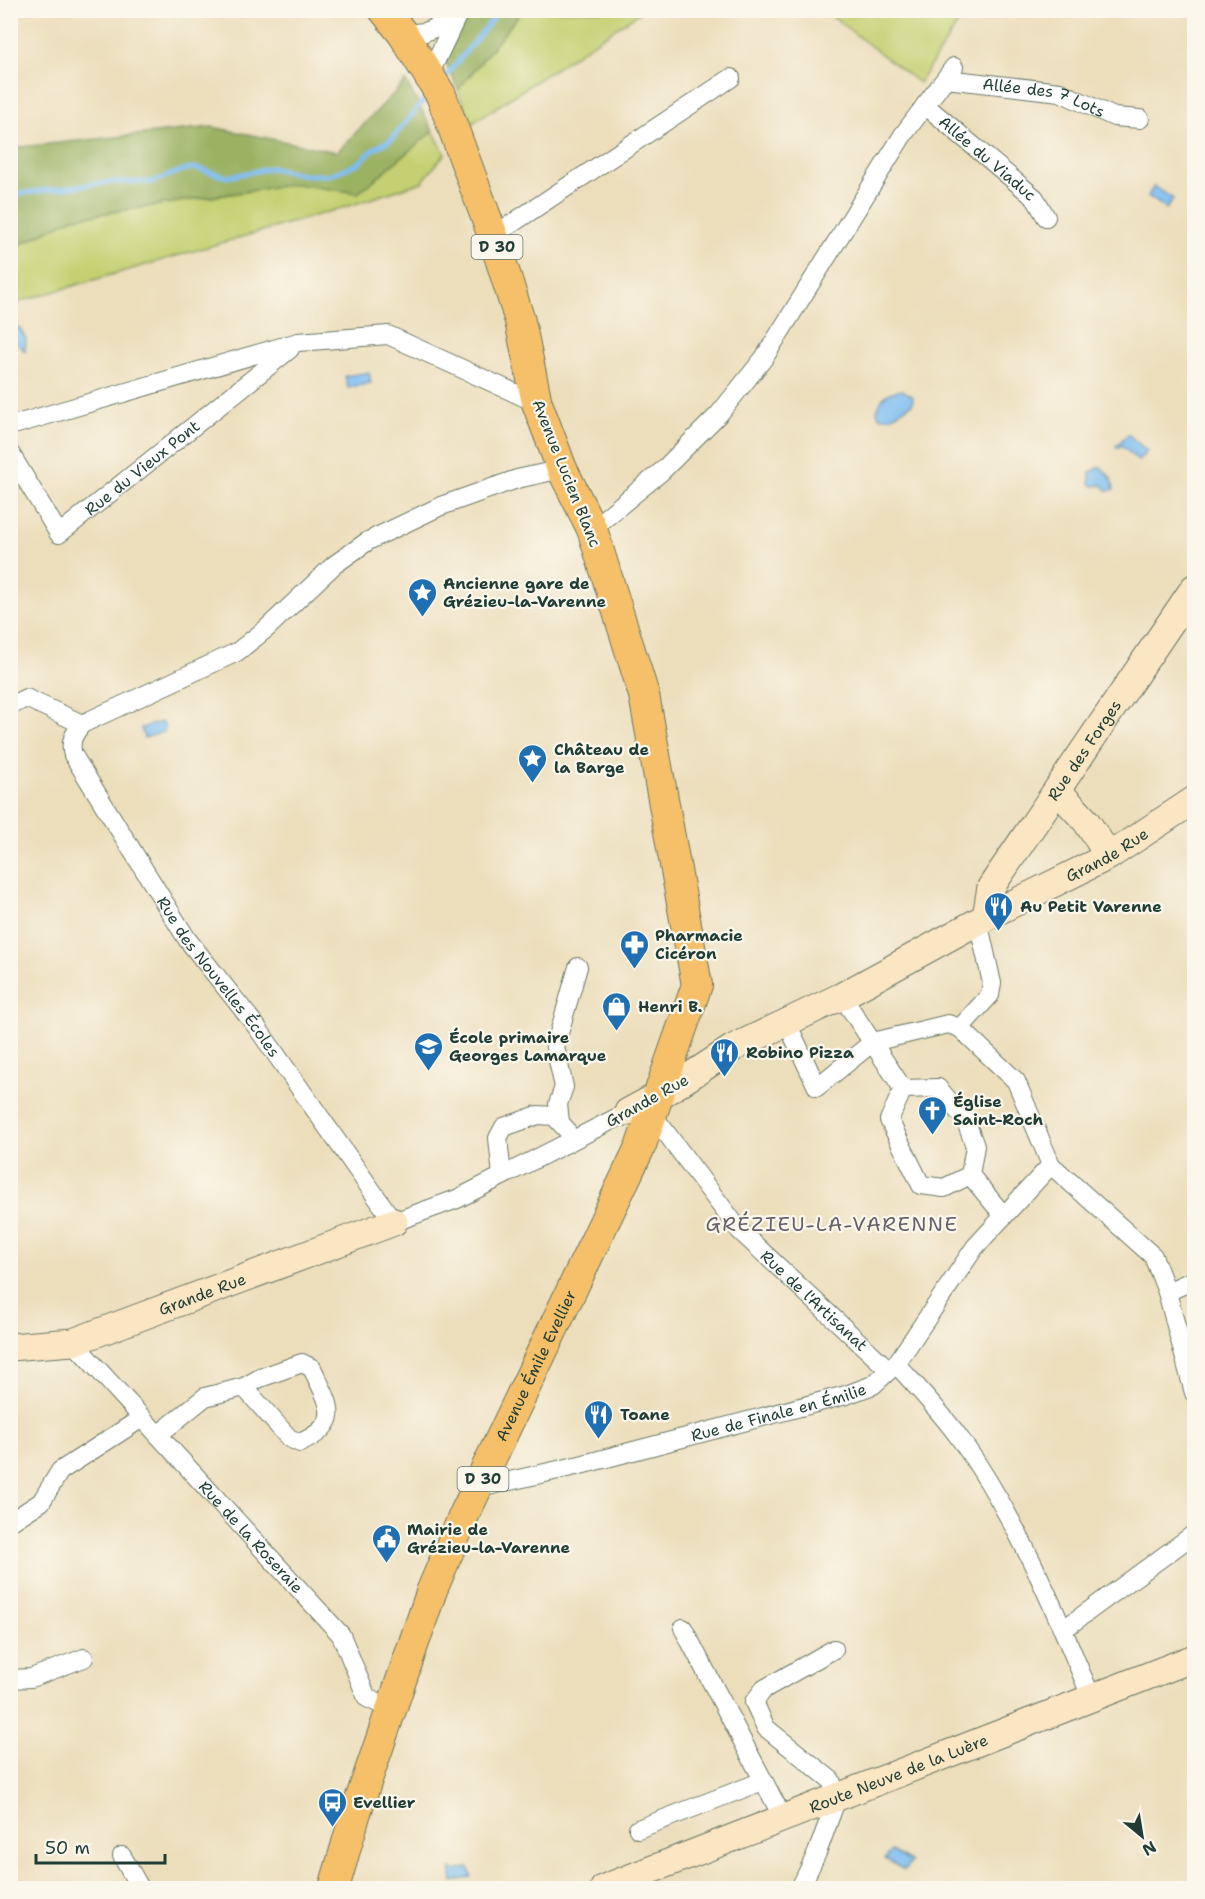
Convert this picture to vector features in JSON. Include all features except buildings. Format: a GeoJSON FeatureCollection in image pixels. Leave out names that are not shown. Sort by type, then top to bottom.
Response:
{"type":"FeatureCollection","features":[{"type":"Feature","properties":{"kind":"main road","name":"D 30"},"geometry":{"type":"LineString","coordinates":[[384,10],[403,34],[435,84]]}},
{"type":"Feature","properties":{"kind":"main road","name":"Avenue Lucien Blanc"},"geometry":{"type":"LineString","coordinates":[[435,84],[493,236],[520,321],[537,403],[562,469],[592,529],[644,695],[697,985],[646,1108]]}},
{"type":"Feature","properties":{"kind":"main road","name":"Avenue Émile Evellier"},"geometry":{"type":"LineString","coordinates":[[333,1884],[432,1590],[641,1145],[646,1108]]}},
{"type":"Feature","properties":{"kind":"street"},"geometry":{"type":"LineString","coordinates":[[403,34],[425,32],[457,15]]}},
{"type":"Feature","properties":{"kind":"street"},"geometry":{"type":"LineString","coordinates":[[435,84],[457,15]]}},
{"type":"Feature","properties":{"kind":"street","name":"Allée des 7 Lots"},"geometry":{"type":"LineString","coordinates":[[925,105],[950,73],[1060,92],[1114,117],[1140,119]]}},
{"type":"Feature","properties":{"kind":"street"},"geometry":{"type":"LineString","coordinates":[[493,236],[731,78]]}},
{"type":"Feature","properties":{"kind":"street"},"geometry":{"type":"LineString","coordinates":[[592,529],[670,463],[719,414],[764,358],[903,135],[925,105]]}},
{"type":"Feature","properties":{"kind":"street","name":"Allée du Viaduc"},"geometry":{"type":"LineString","coordinates":[[925,105],[1035,198],[1046,217]]}},
{"type":"Feature","properties":{"kind":"street"},"geometry":{"type":"LineString","coordinates":[[10,426],[298,342],[388,335],[537,403]]}},
{"type":"Feature","properties":{"kind":"street","name":"Rue du Vieux Pont"},"geometry":{"type":"LineString","coordinates":[[10,453],[59,534],[298,342]]}},
{"type":"Feature","properties":{"kind":"street"},"geometry":{"type":"LineString","coordinates":[[10,706],[26,698],[82,724],[237,652],[266,629],[334,565],[368,541],[441,506],[517,479],[562,469]]}},
{"type":"Feature","properties":{"kind":"street","name":"Rue des Forges"},"geometry":{"type":"LineString","coordinates":[[982,919],[991,887],[1059,791],[1194,588]]}},
{"type":"Feature","properties":{"kind":"street","name":"Rue des Nouvelles Écoles"},"geometry":{"type":"LineString","coordinates":[[82,724],[70,746],[83,772],[187,939],[269,1044],[394,1222]]}},
{"type":"Feature","properties":{"kind":"street"},"geometry":{"type":"LineString","coordinates":[[1059,791],[1086,822],[1109,856]]}},
{"type":"Feature","properties":{"kind":"street","name":"Grande Rue"},"geometry":{"type":"LineString","coordinates":[[13,1342],[73,1342],[457,1199],[575,1139],[646,1108],[733,1048],[842,996],[982,919],[1109,856],[1194,800]]}},
{"type":"Feature","properties":{"kind":"street"},"geometry":{"type":"LineString","coordinates":[[960,1028],[990,994],[992,983],[982,919]]}},
{"type":"Feature","properties":{"kind":"street"},"geometry":{"type":"LineString","coordinates":[[560,1122],[558,1104],[564,1087],[555,1047],[578,967]]}},
{"type":"Feature","properties":{"kind":"street"},"geometry":{"type":"LineString","coordinates":[[842,996],[903,1089]]}},
{"type":"Feature","properties":{"kind":"street"},"geometry":{"type":"LineString","coordinates":[[787,1023],[817,1087],[873,1042],[948,1024],[960,1028],[1016,1081],[1051,1165],[1153,1256],[1167,1292],[1194,1393]]}},
{"type":"Feature","properties":{"kind":"street"},"geometry":{"type":"LineString","coordinates":[[903,1089],[938,1088],[965,1119],[975,1146],[970,1175],[1004,1216]]}},
{"type":"Feature","properties":{"kind":"street"},"geometry":{"type":"LineString","coordinates":[[903,1089],[889,1120],[921,1185],[944,1188],[970,1175]]}},
{"type":"Feature","properties":{"kind":"street","name":"Rue de l'Artisanat"},"geometry":{"type":"LineString","coordinates":[[646,1108],[740,1231],[892,1367],[961,1440],[991,1485],[1064,1629],[1091,1696]]}},
{"type":"Feature","properties":{"kind":"street"},"geometry":{"type":"LineString","coordinates":[[502,1176],[498,1138],[504,1127],[538,1115],[554,1116],[575,1139]]}},
{"type":"Feature","properties":{"kind":"street","name":"Rue de Finale en Émilie"},"geometry":{"type":"LineString","coordinates":[[479,1488],[558,1471],[846,1395],[873,1384],[892,1367],[975,1247],[1051,1165]]}},
{"type":"Feature","properties":{"kind":"street"},"geometry":{"type":"LineString","coordinates":[[1167,1292],[1194,1280]]}},
{"type":"Feature","properties":{"kind":"street"},"geometry":{"type":"LineString","coordinates":[[97,1369],[105,1330]]}},
{"type":"Feature","properties":{"kind":"street","name":"Rue de la Roseraie"},"geometry":{"type":"LineString","coordinates":[[73,1342],[266,1556],[341,1635],[367,1698],[391,1709]]}},
{"type":"Feature","properties":{"kind":"street"},"geometry":{"type":"LineString","coordinates":[[158,1435],[205,1397],[244,1387],[260,1378],[302,1363],[312,1368],[331,1410],[331,1419],[318,1433],[300,1443],[289,1438],[244,1387]]}},
{"type":"Feature","properties":{"kind":"street"},"geometry":{"type":"LineString","coordinates":[[10,1522],[41,1502],[60,1471],[142,1418]]}},
{"type":"Feature","properties":{"kind":"street"},"geometry":{"type":"LineString","coordinates":[[1064,1629],[1194,1534]]}},
{"type":"Feature","properties":{"kind":"street"},"geometry":{"type":"LineString","coordinates":[[683,1628],[783,1818]]}},
{"type":"Feature","properties":{"kind":"street"},"geometry":{"type":"LineString","coordinates":[[800,1888],[817,1853],[837,1798],[831,1780],[766,1728],[754,1702],[764,1689],[834,1649]]}},
{"type":"Feature","properties":{"kind":"street"},"geometry":{"type":"LineString","coordinates":[[10,1679],[31,1678],[84,1658]]}},
{"type":"Feature","properties":{"kind":"street","name":"Route Neuve de la Luère"},"geometry":{"type":"LineString","coordinates":[[604,1888],[1091,1696],[1194,1658]]}},
{"type":"Feature","properties":{"kind":"street"},"geometry":{"type":"LineString","coordinates":[[638,1829],[763,1780]]}},
{"type":"Feature","properties":{"kind":"street"},"geometry":{"type":"LineString","coordinates":[[122,1856],[140,1888]]}},
{"type":"Feature","properties":{"kind":"green space"},"geometry":{"type":"Polygon","coordinates":[[[966,10],[919,83],[825,11],[966,10]]]}},
{"type":"Feature","properties":{"kind":"green space"},"geometry":{"type":"Polygon","coordinates":[[[468,11],[522,11],[458,90],[443,56],[468,11]]]}},
{"type":"Feature","properties":{"kind":"green space"},"geometry":{"type":"Polygon","coordinates":[[[522,11],[642,11],[471,124],[458,90],[522,11]]]}},
{"type":"Feature","properties":{"kind":"green space"},"geometry":{"type":"Polygon","coordinates":[[[406,81],[433,131],[358,193],[295,184],[73,218],[11,249],[11,148],[212,127],[337,152],[406,81]]]}},
{"type":"Feature","properties":{"kind":"green space"},"geometry":{"type":"Polygon","coordinates":[[[433,131],[445,154],[422,182],[352,205],[11,304],[11,249],[73,218],[295,184],[358,193],[433,131]]]}},
{"type":"Feature","properties":{"kind":"water"},"geometry":{"type":"Polygon","coordinates":[[[1154,186],[1173,199],[1166,209],[1148,196],[1154,186]]]}},
{"type":"Feature","properties":{"kind":"water"},"geometry":{"type":"Polygon","coordinates":[[[19,327],[26,339],[25,351],[11,338],[11,329],[19,327]]]}},
{"type":"Feature","properties":{"kind":"water"},"geometry":{"type":"Polygon","coordinates":[[[369,372],[371,383],[348,388],[345,376],[369,372]]]}},
{"type":"Feature","properties":{"kind":"water"},"geometry":{"type":"Polygon","coordinates":[[[903,390],[913,397],[912,404],[891,417],[879,417],[877,411],[883,398],[889,393],[903,390]]]}},
{"type":"Feature","properties":{"kind":"water"},"geometry":{"type":"Polygon","coordinates":[[[1128,434],[1147,451],[1138,461],[1121,445],[1118,448],[1116,446],[1128,434]]]}},
{"type":"Feature","properties":{"kind":"water"},"geometry":{"type":"Polygon","coordinates":[[[1101,467],[1112,479],[1114,489],[1108,491],[1102,485],[1093,486],[1090,483],[1090,472],[1101,467]]]}},
{"type":"Feature","properties":{"kind":"water"},"geometry":{"type":"Polygon","coordinates":[[[161,722],[165,726],[164,732],[144,738],[141,728],[161,722]]]}},
{"type":"Feature","properties":{"kind":"water"},"geometry":{"type":"Polygon","coordinates":[[[891,1851],[911,1862],[904,1870],[885,1859],[891,1851]]]}},
{"type":"Feature","properties":{"kind":"water"},"geometry":{"type":"Polygon","coordinates":[[[469,1867],[472,1877],[453,1882],[451,1869],[456,1871],[469,1867]]]}},
{"type":"Feature","properties":{"kind":"waterway"},"geometry":{"type":"LineString","coordinates":[[442,81],[500,10]]}},
{"type":"Feature","properties":{"kind":"waterway"},"geometry":{"type":"LineString","coordinates":[[10,195],[110,182],[152,182],[186,169],[196,168],[227,177],[271,168],[304,175],[330,175],[359,163],[374,149],[392,139],[429,94]]}},
{"type":"Feature","properties":{"kind":"place","name":"Ancienne gare de Grézieu-la-Varenne"},"geometry":{"type":"Point","coordinates":[422,618]}},
{"type":"Feature","properties":{"kind":"place","name":"Château de la Barge"},"geometry":{"type":"Point","coordinates":[533,784]}},
{"type":"Feature","properties":{"kind":"place","name":"Au Petit Varenne"},"geometry":{"type":"Point","coordinates":[999,932]}},
{"type":"Feature","properties":{"kind":"place","name":"Pharmacie Cicéron"},"geometry":{"type":"Point","coordinates":[634,970]}},
{"type":"Feature","properties":{"kind":"place","name":"Henri B."},"geometry":{"type":"Point","coordinates":[617,1032]}},
{"type":"Feature","properties":{"kind":"place","name":"École primaire Georges Lamarque"},"geometry":{"type":"Point","coordinates":[428,1072]}},
{"type":"Feature","properties":{"kind":"place","name":"Robino Pizza"},"geometry":{"type":"Point","coordinates":[725,1078]}},
{"type":"Feature","properties":{"kind":"place","name":"Église Saint-Roch"},"geometry":{"type":"Point","coordinates":[932,1136]}},
{"type":"Feature","properties":{"kind":"place","name":"Toane"},"geometry":{"type":"Point","coordinates":[599,1440]}},
{"type":"Feature","properties":{"kind":"place","name":"Mairie de Grézieu-la-Varenne"},"geometry":{"type":"Point","coordinates":[386,1564]}},
{"type":"Feature","properties":{"kind":"place","name":"Evellier"},"geometry":{"type":"Point","coordinates":[332,1828]}},
{"type":"Feature","properties":{"kind":"district","name":"GRÉZIEU-LA-VARENNE"},"geometry":{"type":"Point","coordinates":[832,1224]}}]}
